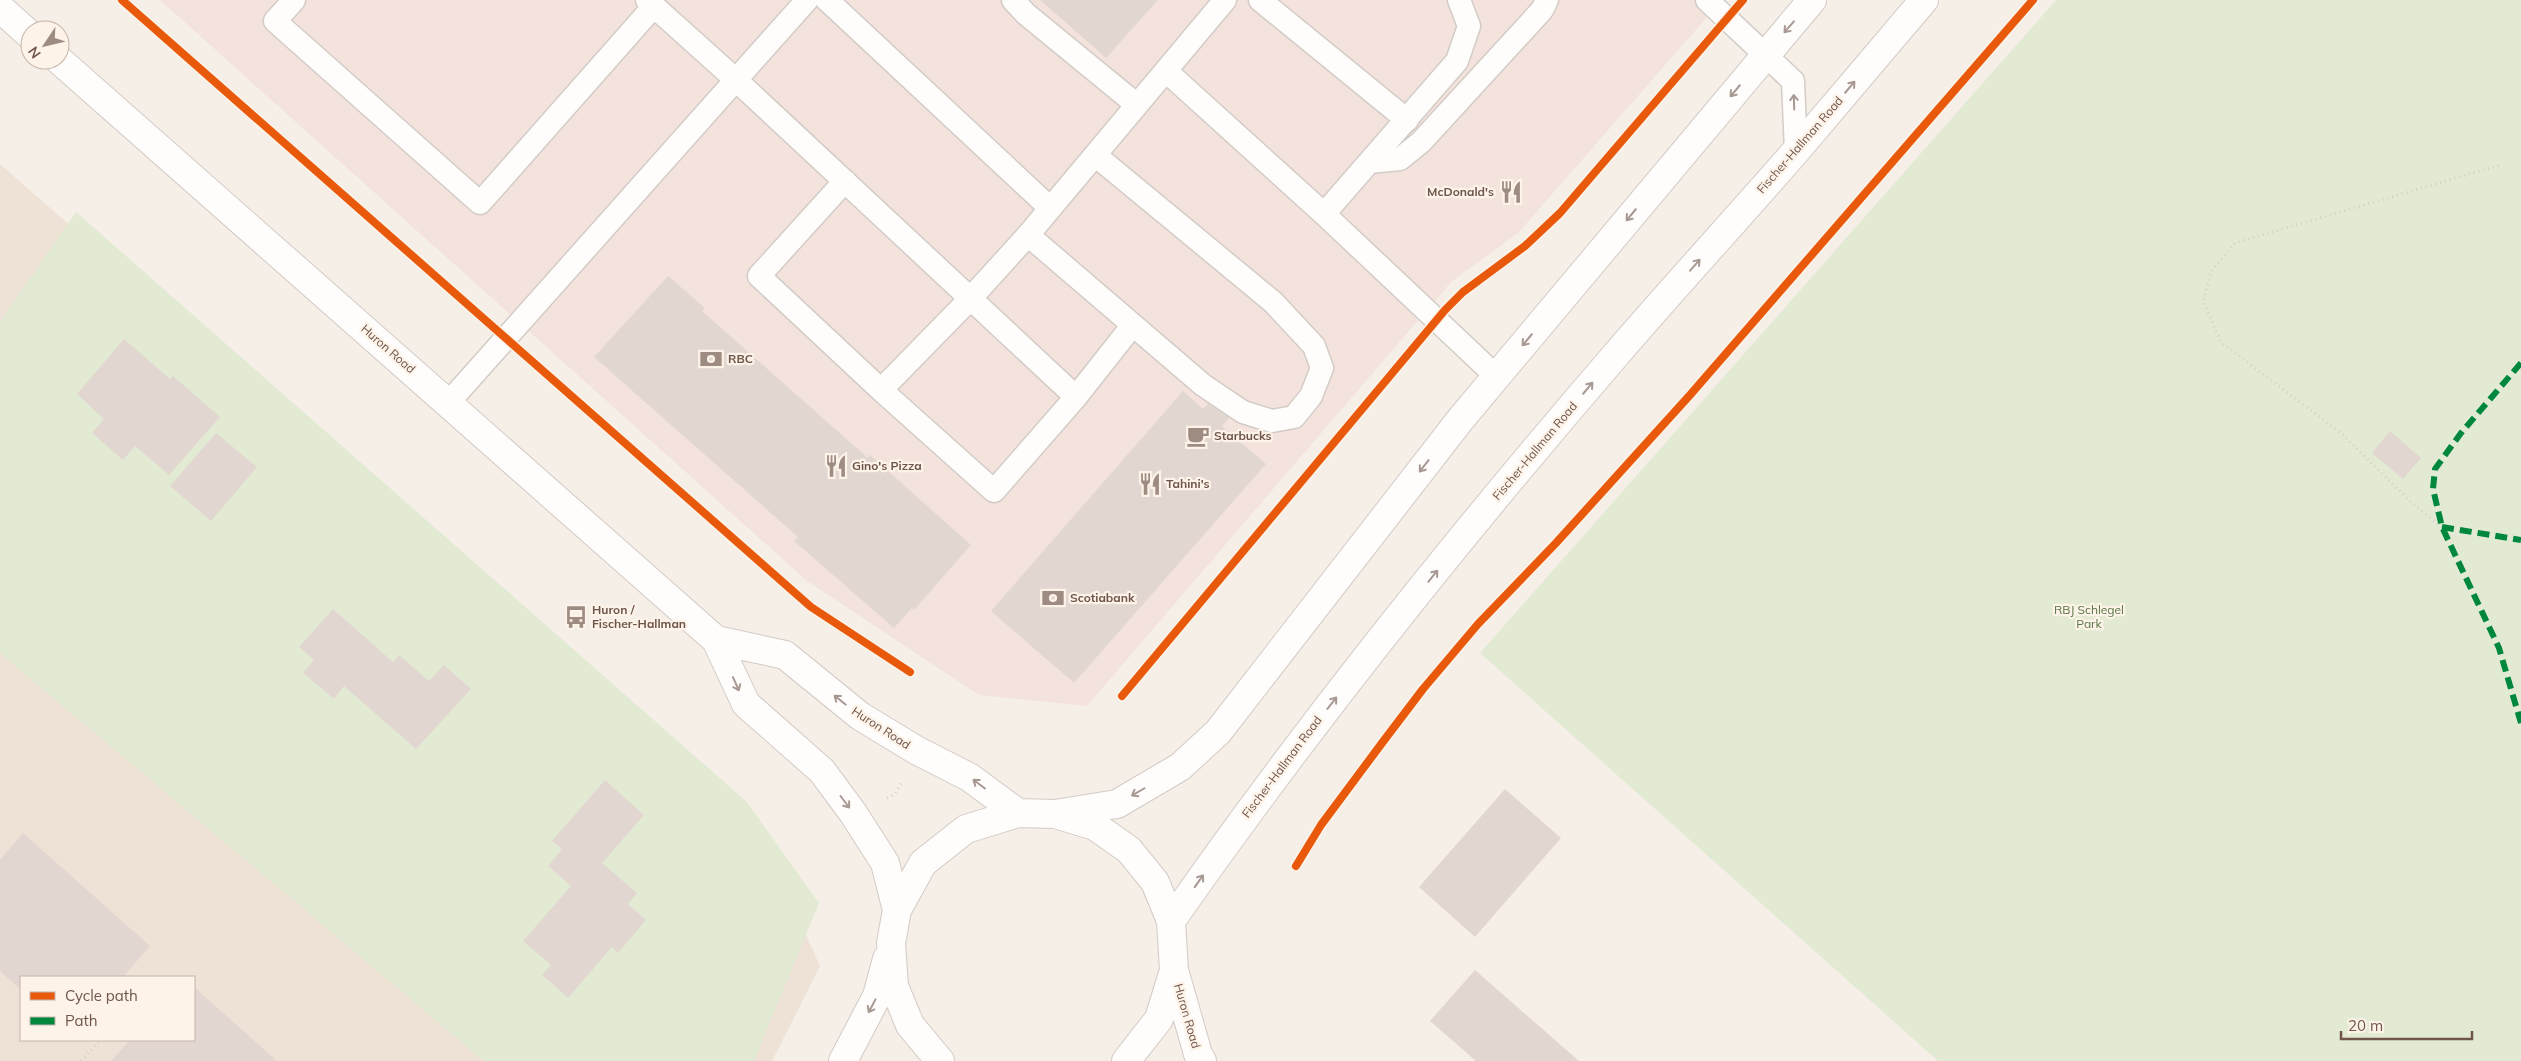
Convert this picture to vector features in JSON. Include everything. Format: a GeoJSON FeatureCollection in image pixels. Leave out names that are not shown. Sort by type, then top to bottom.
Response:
{"type":"FeatureCollection","features":[{"type":"Feature","properties":{"kind":"main road"},"geometry":{"type":"LineString","coordinates":[[843,1061],[877,996],[891,943],[897,910],[923,863],[966,828],[1018,813],[1055,814],[1117,804],[1180,767],[1218,732],[1368,537],[1497,376],[1812,0]]}},
{"type":"Feature","properties":{"kind":"main road","name":"Fischer-Hallman Road"},"geometry":{"type":"LineString","coordinates":[[1171,921],[1238,825],[1500,492],[1614,356],[1796,150],[1924,0]]}},
{"type":"Feature","properties":{"kind":"main road"},"geometry":{"type":"LineString","coordinates":[[0,8],[20,26]]}},
{"type":"Feature","properties":{"kind":"main road","name":"Huron Road"},"geometry":{"type":"LineString","coordinates":[[70,70],[449,402],[716,640],[746,704],[822,771],[853,813],[885,863],[897,910]]}},
{"type":"Feature","properties":{"kind":"main road","name":"Huron Road"},"geometry":{"type":"LineString","coordinates":[[716,640],[785,655],[860,716],[916,750],[969,777],[1018,813]]}},
{"type":"Feature","properties":{"kind":"main road"},"geometry":{"type":"LineString","coordinates":[[1055,814],[1094,826],[1129,850],[1155,882],[1171,921],[1174,970],[1159,1019],[1126,1061]]}},
{"type":"Feature","properties":{"kind":"main road"},"geometry":{"type":"LineString","coordinates":[[891,943],[894,986],[910,1025],[940,1061]]}},
{"type":"Feature","properties":{"kind":"main road","name":"Huron Road"},"geometry":{"type":"LineString","coordinates":[[1174,970],[1198,1054],[1202,1061]]}},
{"type":"Feature","properties":{"kind":"lane"},"geometry":{"type":"LineString","coordinates":[[294,0],[275,21],[480,204],[651,3],[845,180],[1076,397]]}},
{"type":"Feature","properties":{"kind":"lane"},"geometry":{"type":"LineString","coordinates":[[449,402],[807,0]]}},
{"type":"Feature","properties":{"kind":"lane"},"geometry":{"type":"LineString","coordinates":[[827,0],[1050,208]]}},
{"type":"Feature","properties":{"kind":"lane"},"geometry":{"type":"LineString","coordinates":[[1013,0],[1026,14],[1137,105]]}},
{"type":"Feature","properties":{"kind":"lane"},"geometry":{"type":"LineString","coordinates":[[881,390],[970,299],[1028,235],[1225,0]]}},
{"type":"Feature","properties":{"kind":"lane"},"geometry":{"type":"LineString","coordinates":[[1260,0],[1406,120]]}},
{"type":"Feature","properties":{"kind":"lane"},"geometry":{"type":"LineString","coordinates":[[1324,214],[1458,61],[1468,26],[1459,0]]}},
{"type":"Feature","properties":{"kind":"lane"},"geometry":{"type":"LineString","coordinates":[[1369,162],[1400,159],[1420,142],[1542,10],[1547,0]]}},
{"type":"Feature","properties":{"kind":"lane"},"geometry":{"type":"LineString","coordinates":[[1707,0],[1794,81],[1796,150]]}},
{"type":"Feature","properties":{"kind":"lane"},"geometry":{"type":"LineString","coordinates":[[1166,71],[1324,214],[1497,376]]}},
{"type":"Feature","properties":{"kind":"lane"},"geometry":{"type":"LineString","coordinates":[[1028,235],[1203,385],[1243,412],[1272,422],[1294,417],[1311,396],[1322,368],[1314,346],[1273,302],[1095,155]]}},
{"type":"Feature","properties":{"kind":"lane"},"geometry":{"type":"LineString","coordinates":[[845,180],[759,276],[994,492],[1076,397],[1132,326]]}},
{"type":"Feature","properties":{"kind":"path"},"geometry":{"type":"LineString","coordinates":[[2442,527],[2413,504],[2342,434],[2221,342],[2203,302],[2211,272],[2235,242],[2500,165]]}},
{"type":"Feature","properties":{"kind":"path"},"geometry":{"type":"LineString","coordinates":[[882,800],[895,794],[903,778]]}},
{"type":"Feature","properties":{"kind":"path"},"geometry":{"type":"LineString","coordinates":[[81,1061],[100,1041]]}},
{"type":"Feature","properties":{"kind":"shaded area"},"geometry":{"type":"Polygon","coordinates":[[[160,0],[1722,0],[1518,233],[1451,282],[1087,706],[979,695],[807,581],[160,0]]]}},
{"type":"Feature","properties":{"kind":"shaded area"},"geometry":{"type":"Polygon","coordinates":[[[0,164],[677,758],[783,885],[820,966],[772,1061],[0,1061],[0,164]]]}},
{"type":"Feature","properties":{"kind":"green space","name":"RBJ Schlegel Park"},"geometry":{"type":"Polygon","coordinates":[[[2056,0],[2521,0],[2521,1061],[1938,1061],[1480,653],[2056,0]]]}},
{"type":"Feature","properties":{"kind":"green space"},"geometry":{"type":"Polygon","coordinates":[[[76,212],[747,802],[819,903],[754,1061],[484,1061],[0,653],[0,322],[76,212]]]}},
{"type":"Feature","properties":{"kind":"building"},"geometry":{"type":"Polygon","coordinates":[[[1040,0],[1158,0],[1106,58],[1040,0]]]}},
{"type":"Feature","properties":{"kind":"building"},"geometry":{"type":"Polygon","coordinates":[[[668,276],[705,308],[702,311],[868,458],[870,455],[971,545],[914,610],[912,608],[894,628],[794,541],[798,537],[594,357],[668,276]]]}},
{"type":"Feature","properties":{"kind":"building"},"geometry":{"type":"Polygon","coordinates":[[[124,339],[170,379],[173,376],[220,417],[169,475],[135,446],[123,460],[92,433],[104,419],[77,394],[124,339]]]}},
{"type":"Feature","properties":{"kind":"building"},"geometry":{"type":"Polygon","coordinates":[[[1183,391],[1203,409],[1210,401],[1229,418],[1222,426],[1266,464],[1074,683],[991,611],[1183,391]]]}},
{"type":"Feature","properties":{"kind":"building"},"geometry":{"type":"Polygon","coordinates":[[[2390,431],[2421,458],[2403,479],[2372,453],[2390,431]]]}},
{"type":"Feature","properties":{"kind":"building"},"geometry":{"type":"Polygon","coordinates":[[[216,433],[257,467],[211,521],[170,486],[216,433]]]}},
{"type":"Feature","properties":{"kind":"building"},"geometry":{"type":"Polygon","coordinates":[[[333,609],[393,662],[399,655],[429,681],[444,665],[471,689],[416,749],[344,686],[334,699],[303,673],[314,660],[299,647],[333,609]]]}},
{"type":"Feature","properties":{"kind":"building"},"geometry":{"type":"Polygon","coordinates":[[[605,780],[644,815],[602,863],[637,893],[628,904],[646,920],[618,953],[612,947],[568,998],[542,975],[551,965],[523,941],[571,886],[548,866],[562,849],[552,841],[605,780]]]}},
{"type":"Feature","properties":{"kind":"building"},"geometry":{"type":"Polygon","coordinates":[[[1505,789],[1561,838],[1475,937],[1419,887],[1505,789]]]}},
{"type":"Feature","properties":{"kind":"building"},"geometry":{"type":"Polygon","coordinates":[[[23,833],[150,946],[124,976],[20,976],[20,989],[0,971],[0,860],[23,833]]]}},
{"type":"Feature","properties":{"kind":"building"},"geometry":{"type":"Polygon","coordinates":[[[1475,970],[1579,1061],[1476,1061],[1430,1021],[1475,970]]]}},
{"type":"Feature","properties":{"kind":"building"},"geometry":{"type":"Polygon","coordinates":[[[195,988],[277,1061],[111,1061],[129,1041],[195,1041],[195,988]]]}},
{"type":"Feature","properties":{"kind":"marked path"},"geometry":{"type":"LineString","coordinates":[[2521,363],[2461,433],[2435,469],[2433,489],[2442,527],[2499,648],[2521,723]]}},
{"type":"Feature","properties":{"kind":"marked path"},"geometry":{"type":"LineString","coordinates":[[2442,527],[2521,540]]}},
{"type":"Feature","properties":{"kind":"cycle path"},"geometry":{"type":"LineString","coordinates":[[122,0],[811,607],[910,672]]}},
{"type":"Feature","properties":{"kind":"cycle path"},"geometry":{"type":"LineString","coordinates":[[1122,696],[1445,310],[1463,292],[1525,246],[1560,213],[1743,0]]}},
{"type":"Feature","properties":{"kind":"cycle path"},"geometry":{"type":"LineString","coordinates":[[1296,866],[1321,825],[1382,743],[1423,689],[1478,624],[1556,543],[1690,395],[2033,0]]}},
{"type":"Feature","properties":{"kind":"place","name":"McDonald's"},"geometry":{"type":"Point","coordinates":[1511,192]}},
{"type":"Feature","properties":{"kind":"place","name":"RBC"},"geometry":{"type":"Point","coordinates":[711,359]}},
{"type":"Feature","properties":{"kind":"place","name":"Starbucks"},"geometry":{"type":"Point","coordinates":[1198,436]}},
{"type":"Feature","properties":{"kind":"place","name":"Gino's Pizza"},"geometry":{"type":"Point","coordinates":[836,466]}},
{"type":"Feature","properties":{"kind":"place","name":"Tahini's"},"geometry":{"type":"Point","coordinates":[1150,484]}},
{"type":"Feature","properties":{"kind":"place","name":"Scotiabank"},"geometry":{"type":"Point","coordinates":[1053,598]}},
{"type":"Feature","properties":{"kind":"place","name":"Huron / Fischer-Hallman"},"geometry":{"type":"Point","coordinates":[576,617]}}]}
